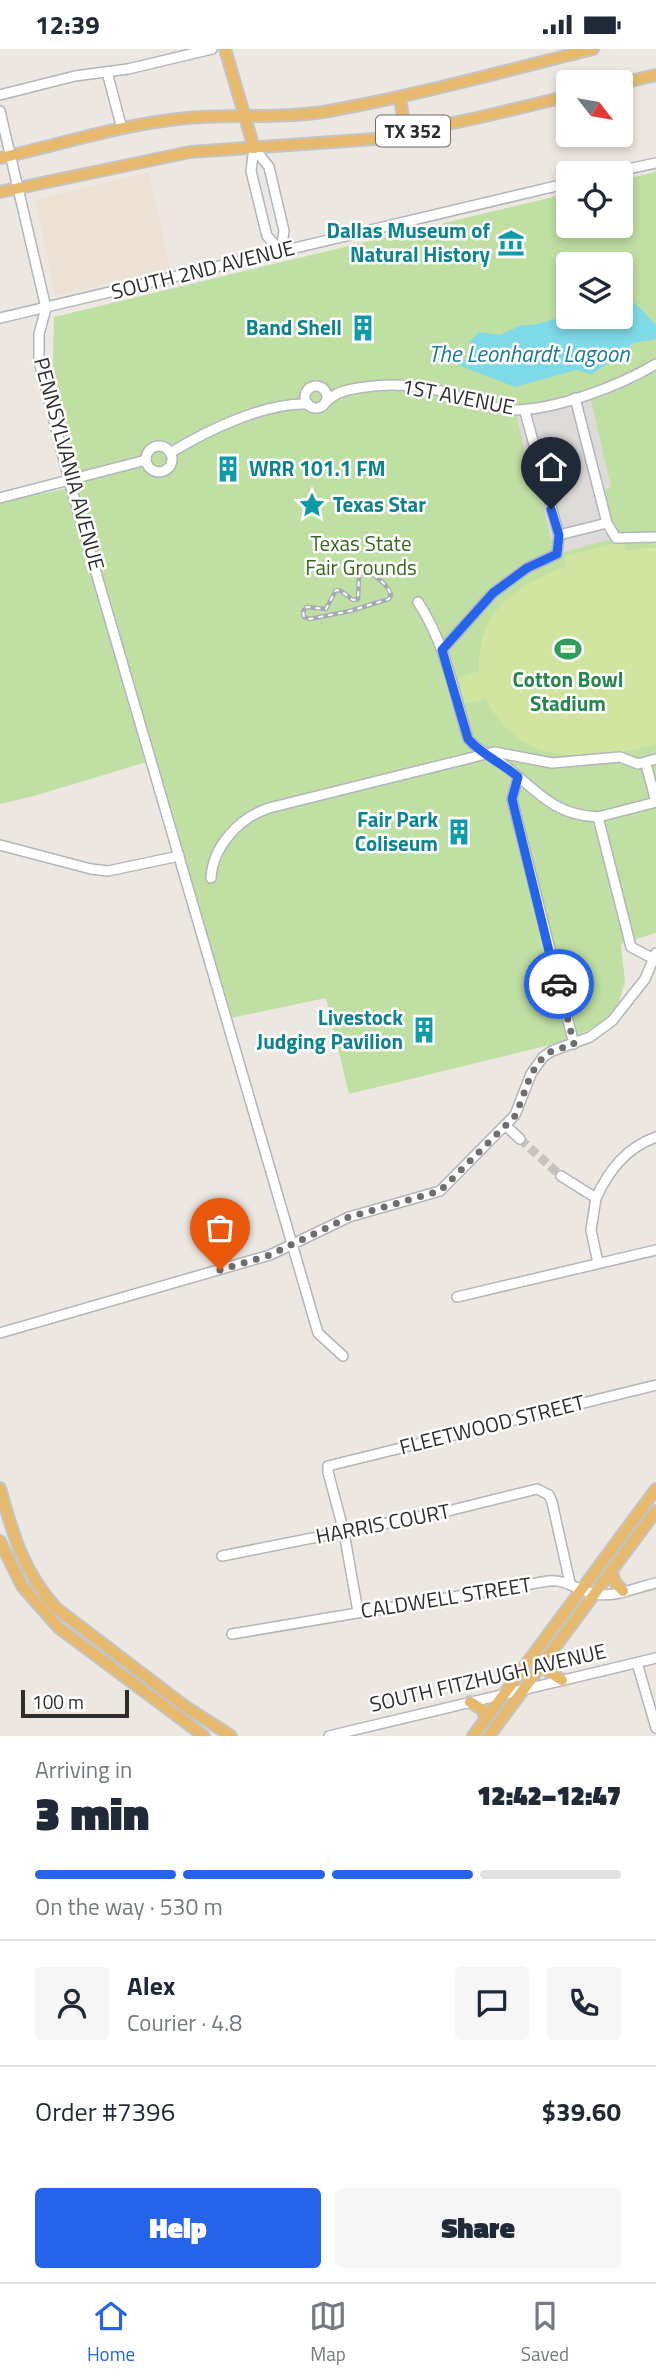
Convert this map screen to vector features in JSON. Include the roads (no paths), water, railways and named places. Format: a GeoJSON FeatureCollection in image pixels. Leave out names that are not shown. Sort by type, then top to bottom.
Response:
{"type":"FeatureCollection","features":[{"type":"Feature","properties":{"kind":"main road"},"geometry":{"type":"LineString","coordinates":[[225,49],[254,148]]}},
{"type":"Feature","properties":{"kind":"main road","name":"TX 352"},"geometry":{"type":"LineString","coordinates":[[5,157],[122,129],[187,118],[327,111],[400,97],[593,49]]}},
{"type":"Feature","properties":{"kind":"main road"},"geometry":{"type":"LineString","coordinates":[[634,80],[656,75]]}},
{"type":"Feature","properties":{"kind":"main road"},"geometry":{"type":"LineString","coordinates":[[400,97],[405,133]]}},
{"type":"Feature","properties":{"kind":"main road","name":"TX 352"},"geometry":{"type":"LineString","coordinates":[[0,192],[172,155],[356,141],[405,133],[556,99]]}},
{"type":"Feature","properties":{"kind":"main road"},"geometry":{"type":"LineString","coordinates":[[0,1488],[13,1536],[26,1567],[44,1595],[68,1618],[113,1653],[186,1707],[232,1736]]}},
{"type":"Feature","properties":{"kind":"main road"},"geometry":{"type":"LineString","coordinates":[[473,1736],[656,1489]]}},
{"type":"Feature","properties":{"kind":"main road"},"geometry":{"type":"LineString","coordinates":[[489,1736],[656,1511]]}},
{"type":"Feature","properties":{"kind":"main road"},"geometry":{"type":"LineString","coordinates":[[0,1541],[22,1586],[59,1628],[204,1736]]}},
{"type":"Feature","properties":{"kind":"main road"},"geometry":{"type":"LineString","coordinates":[[611,1570],[615,1582],[623,1591]]}},
{"type":"Feature","properties":{"kind":"main road"},"geometry":{"type":"LineString","coordinates":[[548,1655],[548,1671],[562,1680]]}},
{"type":"Feature","properties":{"kind":"main road"},"geometry":{"type":"LineString","coordinates":[[470,1702],[480,1707],[485,1719]]}},
{"type":"Feature","properties":{"kind":"street"},"geometry":{"type":"LineString","coordinates":[[0,95],[75,76],[128,69],[212,49]]}},
{"type":"Feature","properties":{"kind":"street"},"geometry":{"type":"LineString","coordinates":[[107,72],[122,129]]}},
{"type":"Feature","properties":{"kind":"street","name":"PENNSYLVANIA AVENUE"},"geometry":{"type":"LineString","coordinates":[[0,111],[5,157],[18,187],[46,308],[39,334],[39,361],[69,480],[318,1333],[343,1356]]}},
{"type":"Feature","properties":{"kind":"street"},"geometry":{"type":"LineString","coordinates":[[254,148],[269,167],[284,231],[281,251]]}},
{"type":"Feature","properties":{"kind":"street"},"geometry":{"type":"LineString","coordinates":[[254,148],[251,171],[267,236],[281,251]]}},
{"type":"Feature","properties":{"kind":"street"},"geometry":{"type":"LineString","coordinates":[[633,168],[656,163]]}},
{"type":"Feature","properties":{"kind":"street","name":"SOUTH 2ND AVENUE"},"geometry":{"type":"LineString","coordinates":[[0,318],[556,186]]}},
{"type":"Feature","properties":{"kind":"street","name":"1ST AVENUE"},"geometry":{"type":"LineString","coordinates":[[323,389],[335,393],[380,385],[409,386],[444,392],[488,406],[516,410],[575,398],[619,383],[656,364]]}},
{"type":"Feature","properties":{"kind":"street"},"geometry":{"type":"LineString","coordinates":[[170,453],[242,418],[307,398],[314,387],[323,389],[327,394],[326,402]]}},
{"type":"Feature","properties":{"kind":"street"},"geometry":{"type":"LineString","coordinates":[[307,398],[317,408],[335,393]]}},
{"type":"Feature","properties":{"kind":"street"},"geometry":{"type":"LineString","coordinates":[[575,398],[607,523],[616,538],[656,537]]}},
{"type":"Feature","properties":{"kind":"street"},"geometry":{"type":"LineString","coordinates":[[442,650],[493,593],[527,568],[557,554],[559,535],[525,412]]}},
{"type":"Feature","properties":{"kind":"street"},"geometry":{"type":"LineString","coordinates":[[155,447],[164,447],[170,453],[171,465],[164,472],[152,471],[146,460],[148,451],[155,447]]}},
{"type":"Feature","properties":{"kind":"street"},"geometry":{"type":"LineString","coordinates":[[0,498],[146,460]]}},
{"type":"Feature","properties":{"kind":"street"},"geometry":{"type":"LineString","coordinates":[[559,535],[607,523]]}},
{"type":"Feature","properties":{"kind":"street"},"geometry":{"type":"LineString","coordinates":[[418,602],[429,619],[442,650],[468,739],[549,803],[572,813],[598,817],[656,802],[646,764]]}},
{"type":"Feature","properties":{"kind":"street"},"geometry":{"type":"LineString","coordinates":[[211,878],[212,865],[223,844],[241,824],[258,812],[484,753],[504,752],[552,763],[620,757],[646,764],[656,759]]}},
{"type":"Feature","properties":{"kind":"street"},"geometry":{"type":"LineString","coordinates":[[518,777],[512,799],[574,1044]]}},
{"type":"Feature","properties":{"kind":"street"},"geometry":{"type":"LineString","coordinates":[[0,1333],[270,1255],[349,1217],[440,1191],[516,1115],[531,1074],[543,1057],[552,1051],[592,1037],[612,1021],[645,979],[654,955],[631,947],[598,817]]}},
{"type":"Feature","properties":{"kind":"street"},"geometry":{"type":"LineString","coordinates":[[0,845],[107,871],[179,856]]}},
{"type":"Feature","properties":{"kind":"street"},"geometry":{"type":"LineString","coordinates":[[237,1053],[249,1051]]}},
{"type":"Feature","properties":{"kind":"street"},"geometry":{"type":"LineString","coordinates":[[506,1126],[520,1139]]}},
{"type":"Feature","properties":{"kind":"street"},"geometry":{"type":"LineString","coordinates":[[598,1263],[591,1230],[596,1198],[610,1171],[620,1160],[642,1143],[656,1137]]}},
{"type":"Feature","properties":{"kind":"street"},"geometry":{"type":"LineString","coordinates":[[561,1175],[596,1198]]}},
{"type":"Feature","properties":{"kind":"street"},"geometry":{"type":"LineString","coordinates":[[457,1297],[656,1250]]}},
{"type":"Feature","properties":{"kind":"street","name":"FLEETWOOD STREET"},"geometry":{"type":"LineString","coordinates":[[344,1532],[328,1466],[656,1385]]}},
{"type":"Feature","properties":{"kind":"street","name":"HARRIS COURT"},"geometry":{"type":"LineString","coordinates":[[222,1556],[448,1511],[537,1489],[543,1491],[552,1502],[570,1583]]}},
{"type":"Feature","properties":{"kind":"street"},"geometry":{"type":"LineString","coordinates":[[344,1532],[358,1612]]}},
{"type":"Feature","properties":{"kind":"street","name":"CALDWELL STREET"},"geometry":{"type":"LineString","coordinates":[[232,1634],[548,1581],[570,1583]]}},
{"type":"Feature","properties":{"kind":"street"},"geometry":{"type":"LineString","coordinates":[[570,1583],[581,1590],[603,1595],[656,1583]]}},
{"type":"Feature","properties":{"kind":"street","name":"SOUTH FITZHUGH AVENUE"},"geometry":{"type":"LineString","coordinates":[[329,1736],[656,1658]]}},
{"type":"Feature","properties":{"kind":"street"},"geometry":{"type":"LineString","coordinates":[[637,1663],[656,1728]]}},
{"type":"Feature","properties":{"kind":"water","name":"The Leonhardt Lagoon"},"geometry":{"type":"Polygon","coordinates":[[[635,303],[656,325],[656,339],[633,343],[626,351],[592,374],[576,370],[515,387],[458,365],[459,361],[470,358],[470,341],[479,332],[500,335],[522,325],[534,325],[556,319],[556,329],[633,329],[635,303]]]}},
{"type":"Feature","properties":{"kind":"tunnel"},"geometry":{"type":"LineString","coordinates":[[520,1139],[561,1176]]}},
{"type":"Feature","properties":{"kind":"railway"},"geometry":{"type":"LineString","coordinates":[[364,571],[384,584],[390,591],[389,599],[350,611],[310,619],[304,617],[303,611],[307,607],[326,609],[336,590],[353,600],[358,599],[359,575],[364,571]]}},
{"type":"Feature","properties":{"kind":"place","name":"Dallas Museum of Natural History"},"geometry":{"type":"Point","coordinates":[511,243]}},
{"type":"Feature","properties":{"kind":"place","name":"Band Shell"},"geometry":{"type":"Point","coordinates":[363,328]}},
{"type":"Feature","properties":{"kind":"place","name":"WRR 101.1 FM"},"geometry":{"type":"Point","coordinates":[228,469]}},
{"type":"Feature","properties":{"kind":"place","name":"Texas Star"},"geometry":{"type":"Point","coordinates":[312,505]}},
{"type":"Feature","properties":{"kind":"place","name":"Cotton Bowl Stadium"},"geometry":{"type":"Point","coordinates":[568,649]}},
{"type":"Feature","properties":{"kind":"place","name":"Fair Park Coliseum"},"geometry":{"type":"Point","coordinates":[459,832]}},
{"type":"Feature","properties":{"kind":"place","name":"Livestock Judging Pavilion"},"geometry":{"type":"Point","coordinates":[424,1030]}},
{"type":"Feature","properties":{"kind":"park label","name":"Texas State Fair Grounds"},"geometry":{"type":"Point","coordinates":[361,556]}}]}
